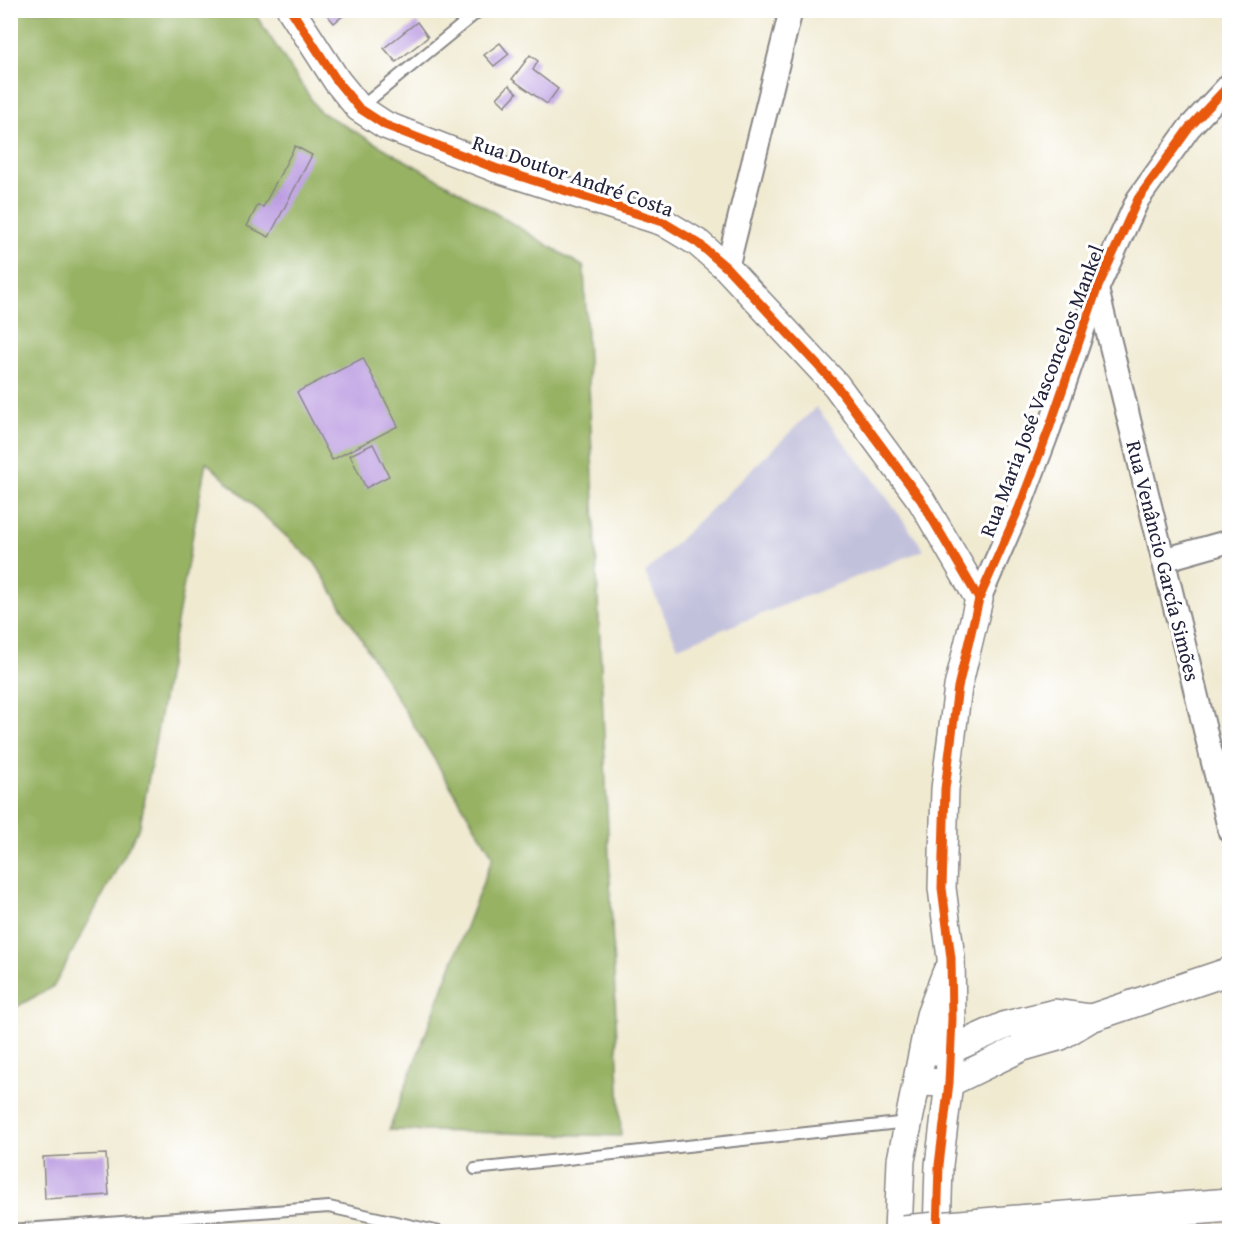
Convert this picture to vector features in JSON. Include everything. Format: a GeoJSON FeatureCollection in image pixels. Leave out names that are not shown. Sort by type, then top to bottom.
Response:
{"type":"FeatureCollection","features":[{"type":"Feature","properties":{"kind":"highway"},"geometry":{"type":"LineString","coordinates":[[901,1232],[1230,1205]]}},
{"type":"Feature","properties":{"kind":"street","name":"Rua Doutor André Costa"},"geometry":{"type":"LineString","coordinates":[[291,10],[337,81],[359,108],[385,125],[484,164],[663,222],[698,243],[727,268],[836,385],[921,500],[979,599]]}},
{"type":"Feature","properties":{"kind":"street"},"geometry":{"type":"LineString","coordinates":[[727,268],[791,10]]}},
{"type":"Feature","properties":{"kind":"street","name":"Rua Maria José Vasconcelos Mankel"},"geometry":{"type":"LineString","coordinates":[[979,599],[1049,429],[1097,289],[1138,199],[1189,128],[1230,84]]}},
{"type":"Feature","properties":{"kind":"street","name":"Rua Venâncio García Simões"},"geometry":{"type":"LineString","coordinates":[[1097,289],[1230,832]]}},
{"type":"Feature","properties":{"kind":"street"},"geometry":{"type":"LineString","coordinates":[[1163,560],[1230,541]]}},
{"type":"Feature","properties":{"kind":"street"},"geometry":{"type":"LineString","coordinates":[[937,1232],[939,1165],[949,1083],[952,1019],[951,958],[942,888],[945,789],[958,687],[979,599]]}},
{"type":"Feature","properties":{"kind":"street"},"geometry":{"type":"LineString","coordinates":[[901,1232],[901,1160],[930,1015],[951,958]]}},
{"type":"Feature","properties":{"kind":"street"},"geometry":{"type":"LineString","coordinates":[[917,1082],[949,1083],[1023,1047],[1061,1036],[1091,1018],[1230,971]]}},
{"type":"Feature","properties":{"kind":"street"},"geometry":{"type":"LineString","coordinates":[[923,1053],[950,1050],[1006,1025],[1055,1013],[1091,1018]]}},
{"type":"Feature","properties":{"kind":"lane"},"geometry":{"type":"LineString","coordinates":[[359,108],[480,10]]}},
{"type":"Feature","properties":{"kind":"lane"},"geometry":{"type":"LineString","coordinates":[[475,1169],[909,1122]]}},
{"type":"Feature","properties":{"kind":"lane"},"geometry":{"type":"LineString","coordinates":[[10,1230],[329,1207],[441,1232]]}},
{"type":"Feature","properties":{"kind":"shaded area"},"geometry":{"type":"Polygon","coordinates":[[[816,407],[875,481],[924,550],[678,647],[645,573],[816,407]]]}},
{"type":"Feature","properties":{"kind":"green space"},"geometry":{"type":"Polygon","coordinates":[[[11,11],[253,11],[319,111],[457,190],[584,267],[621,1136],[389,1130],[493,856],[315,563],[206,462],[140,826],[54,986],[11,1010],[11,11]]]}},
{"type":"Feature","properties":{"kind":"building"},"geometry":{"type":"Polygon","coordinates":[[[323,10],[350,10],[334,23],[323,10]]]}},
{"type":"Feature","properties":{"kind":"building"},"geometry":{"type":"Polygon","coordinates":[[[417,22],[428,37],[396,62],[384,48],[417,22]]]}},
{"type":"Feature","properties":{"kind":"building"},"geometry":{"type":"Polygon","coordinates":[[[500,43],[509,54],[494,66],[484,55],[500,43]]]}},
{"type":"Feature","properties":{"kind":"building"},"geometry":{"type":"Polygon","coordinates":[[[530,55],[538,61],[533,70],[558,89],[547,104],[512,79],[530,55]]]}},
{"type":"Feature","properties":{"kind":"building"},"geometry":{"type":"Polygon","coordinates":[[[509,85],[517,93],[505,106],[497,98],[509,85]]]}},
{"type":"Feature","properties":{"kind":"building"},"geometry":{"type":"Polygon","coordinates":[[[295,146],[312,155],[269,237],[247,226],[258,205],[263,207],[295,146]]]}},
{"type":"Feature","properties":{"kind":"building"},"geometry":{"type":"Polygon","coordinates":[[[363,358],[398,426],[332,460],[297,392],[363,358]]]}},
{"type":"Feature","properties":{"kind":"building"},"geometry":{"type":"Polygon","coordinates":[[[373,444],[389,476],[366,488],[350,455],[373,444]]]}},
{"type":"Feature","properties":{"kind":"building"},"geometry":{"type":"Polygon","coordinates":[[[106,1154],[109,1195],[45,1199],[43,1157],[106,1154]]]}},
{"type":"Feature","properties":{"kind":"cycle path"},"geometry":{"type":"LineString","coordinates":[[291,10],[337,81],[359,108],[385,125],[495,168],[663,222],[698,243],[727,268],[836,385],[921,500],[979,599]]}},
{"type":"Feature","properties":{"kind":"cycle path"},"geometry":{"type":"LineString","coordinates":[[937,1232],[939,1165],[949,1083],[952,1019],[951,958],[942,888],[945,789],[958,687],[979,599],[1019,508],[1097,289],[1138,199],[1189,128],[1230,84]]}}]}
